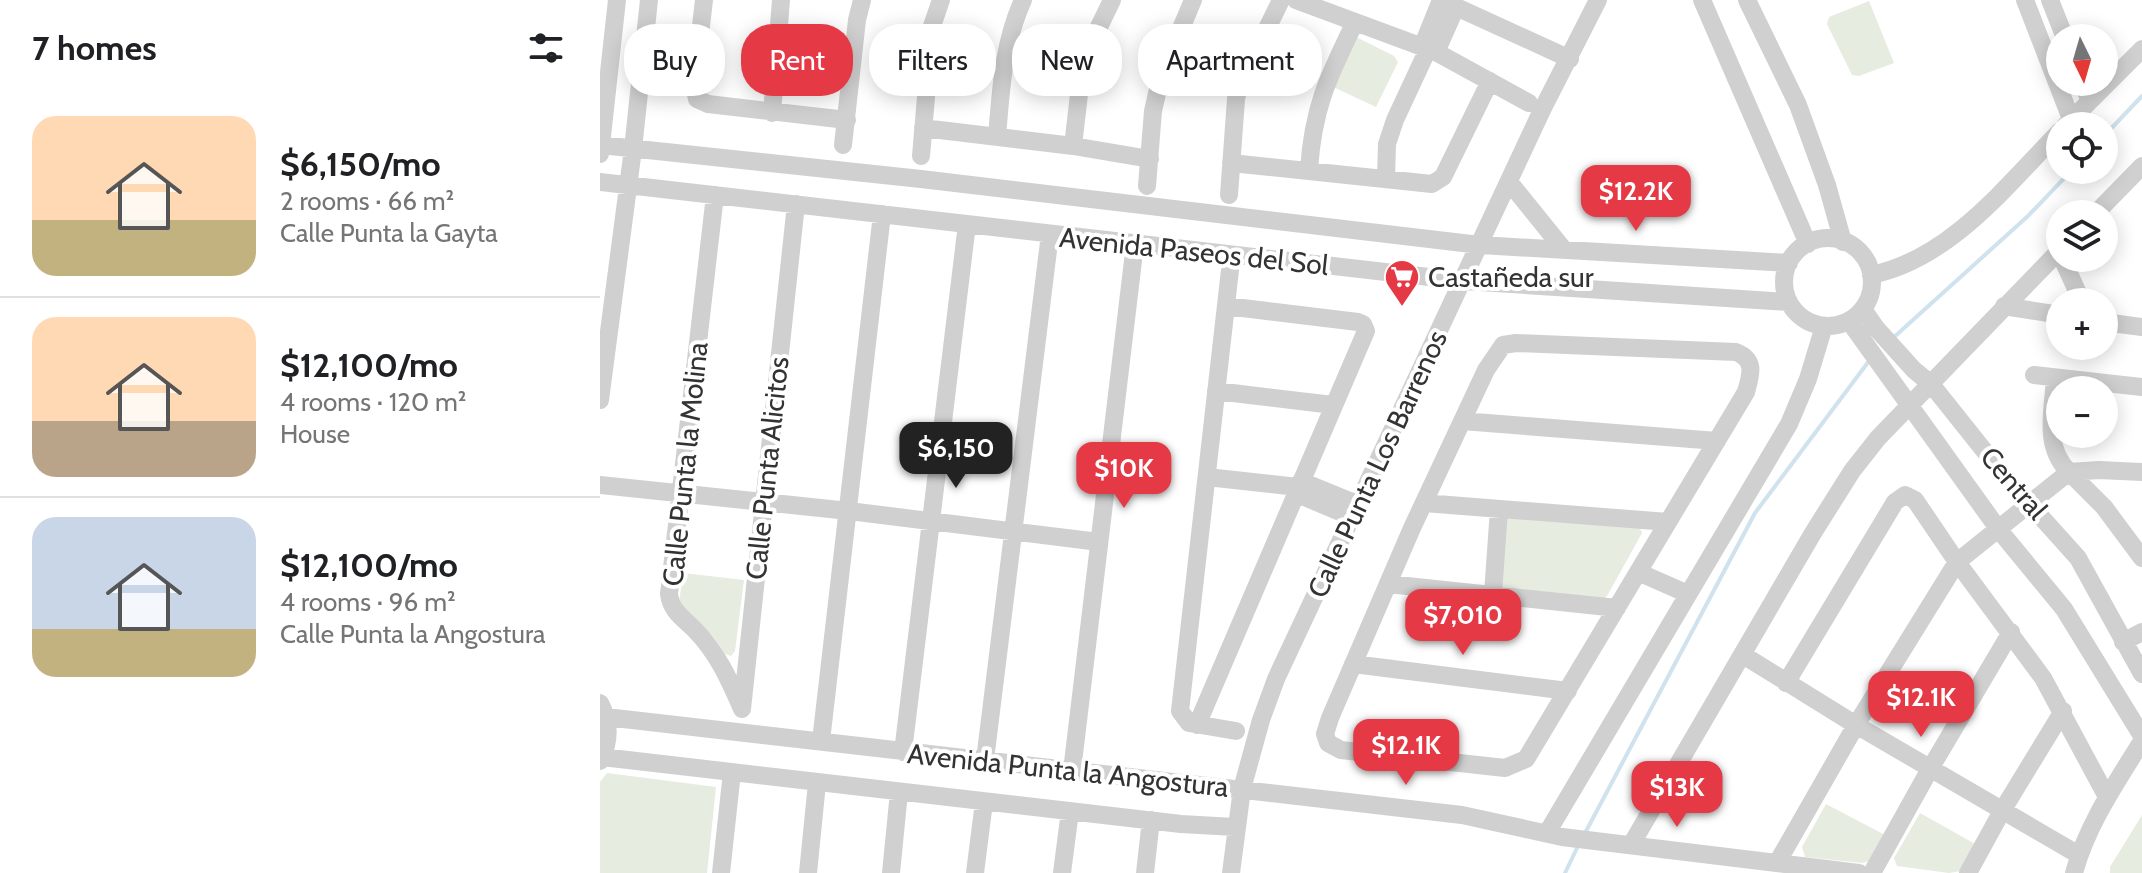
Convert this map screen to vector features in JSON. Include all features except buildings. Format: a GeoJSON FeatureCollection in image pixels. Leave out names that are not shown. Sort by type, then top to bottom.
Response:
{"type":"FeatureCollection","features":[{"type":"Feature","properties":{"kind":"street"},"geometry":{"type":"LineString","coordinates":[[600,154],[617,0]]}},
{"type":"Feature","properties":{"kind":"street"},"geometry":{"type":"LineString","coordinates":[[600,400],[649,0]]}},
{"type":"Feature","properties":{"kind":"street"},"geometry":{"type":"LineString","coordinates":[[704,0],[694,86],[697,99],[708,104],[772,113],[847,120]]}},
{"type":"Feature","properties":{"kind":"street"},"geometry":{"type":"LineString","coordinates":[[772,113],[781,0]]}},
{"type":"Feature","properties":{"kind":"street"},"geometry":{"type":"LineString","coordinates":[[843,145],[862,0]]}},
{"type":"Feature","properties":{"kind":"street"},"geometry":{"type":"LineString","coordinates":[[921,156],[932,26],[941,0]]}},
{"type":"Feature","properties":{"kind":"street"},"geometry":{"type":"LineString","coordinates":[[997,137],[1005,54],[1011,26],[1023,0]]}},
{"type":"Feature","properties":{"kind":"street"},"geometry":{"type":"LineString","coordinates":[[1073,146],[1083,60],[1112,0]]}},
{"type":"Feature","properties":{"kind":"street"},"geometry":{"type":"LineString","coordinates":[[1147,186],[1153,111],[1161,76],[1193,0]]}},
{"type":"Feature","properties":{"kind":"street"},"geometry":{"type":"LineString","coordinates":[[1229,195],[1239,86],[1281,0]]}},
{"type":"Feature","properties":{"kind":"street"},"geometry":{"type":"LineString","coordinates":[[1296,0],[1429,49],[1529,103]]}},
{"type":"Feature","properties":{"kind":"street","name":"Calle Punta Los Barrenos"},"geometry":{"type":"LineString","coordinates":[[1242,789],[1276,679],[1542,110],[1598,0]]}},
{"type":"Feature","properties":{"kind":"street"},"geometry":{"type":"LineString","coordinates":[[1702,0],[1808,244]]}},
{"type":"Feature","properties":{"kind":"street"},"geometry":{"type":"LineString","coordinates":[[1747,0],[1798,105],[1827,185],[1843,242]]}},
{"type":"Feature","properties":{"kind":"street"},"geometry":{"type":"LineString","coordinates":[[2025,0],[2061,112]]}},
{"type":"Feature","properties":{"kind":"street"},"geometry":{"type":"LineString","coordinates":[[2050,0],[2059,24]]}},
{"type":"Feature","properties":{"kind":"street"},"geometry":{"type":"LineString","coordinates":[[1386,178],[1387,144],[1395,120],[1429,49],[1446,2],[1570,59]]}},
{"type":"Feature","properties":{"kind":"street"},"geometry":{"type":"LineString","coordinates":[[1309,170],[1311,136],[1323,89],[1355,22]]}},
{"type":"Feature","properties":{"kind":"street"},"geometry":{"type":"LineString","coordinates":[[2079,112],[2142,49]]}},
{"type":"Feature","properties":{"kind":"street"},"geometry":{"type":"LineString","coordinates":[[1231,163],[1432,184],[1438,181],[1490,81]]}},
{"type":"Feature","properties":{"kind":"street"},"geometry":{"type":"LineString","coordinates":[[2088,96],[2090,101]]}},
{"type":"Feature","properties":{"kind":"street"},"geometry":{"type":"LineString","coordinates":[[923,128],[1073,146],[1150,159]]}},
{"type":"Feature","properties":{"kind":"street"},"geometry":{"type":"LineString","coordinates":[[1871,275],[1899,269],[1956,234],[2046,144]]}},
{"type":"Feature","properties":{"kind":"street","name":"Avenida Paseos del Sol"},"geometry":{"type":"LineString","coordinates":[[600,145],[890,175],[1480,245],[1789,263]]}},
{"type":"Feature","properties":{"kind":"street"},"geometry":{"type":"LineString","coordinates":[[2109,200],[2142,166]]}},
{"type":"Feature","properties":{"kind":"street","name":"Avenida Paseos del Sol"},"geometry":{"type":"LineString","coordinates":[[600,182],[1464,281],[1789,302]]}},
{"type":"Feature","properties":{"kind":"street"},"geometry":{"type":"LineString","coordinates":[[1510,183],[1564,250]]}},
{"type":"Feature","properties":{"kind":"street","name":"Calle Punta la Molina"},"geometry":{"type":"LineString","coordinates":[[715,195],[670,603],[675,612],[707,643],[722,665],[742,709]]}},
{"type":"Feature","properties":{"kind":"street","name":"Calle Punta Alicitos"},"geometry":{"type":"LineString","coordinates":[[741,732],[796,204]]}},
{"type":"Feature","properties":{"kind":"street"},"geometry":{"type":"LineString","coordinates":[[821,741],[882,214]]}},
{"type":"Feature","properties":{"kind":"street"},"geometry":{"type":"LineString","coordinates":[[903,752],[967,224]]}},
{"type":"Feature","properties":{"kind":"street"},"geometry":{"type":"LineString","coordinates":[[985,760],[1050,234]]}},
{"type":"Feature","properties":{"kind":"street"},"geometry":{"type":"LineString","coordinates":[[1825,239],[1843,242],[1851,245],[1864,258],[1871,275],[1871,293],[1856,315],[1824,326],[1807,321],[1789,302],[1784,287],[1789,263],[1808,244],[1825,239]]}},
{"type":"Feature","properties":{"kind":"street"},"geometry":{"type":"LineString","coordinates":[[1072,771],[1135,244]]}},
{"type":"Feature","properties":{"kind":"street"},"geometry":{"type":"LineString","coordinates":[[1622,844],[1743,655],[1852,471],[1908,406],[2046,265]]}},
{"type":"Feature","properties":{"kind":"street"},"geometry":{"type":"LineString","coordinates":[[1230,270],[1180,711],[1183,718],[1197,725],[1236,731]]}},
{"type":"Feature","properties":{"kind":"street"},"geometry":{"type":"LineString","coordinates":[[1197,725],[1366,331],[1363,324],[1226,306]]}},
{"type":"Feature","properties":{"kind":"street"},"geometry":{"type":"LineString","coordinates":[[2004,306],[2046,313]]}},
{"type":"Feature","properties":{"kind":"street"},"geometry":{"type":"LineString","coordinates":[[1743,655],[2002,811],[2077,864],[2107,797],[2142,738],[2064,609],[1999,530],[1908,406],[1871,335],[1856,315]]}},
{"type":"Feature","properties":{"kind":"street"},"geometry":{"type":"LineString","coordinates":[[2118,324],[2142,327]]}},
{"type":"Feature","properties":{"kind":"street"},"geometry":{"type":"LineString","coordinates":[[1554,835],[1688,594],[1789,424],[1808,379],[1824,326]]}},
{"type":"Feature","properties":{"kind":"street","name":"Central"},"geometry":{"type":"LineString","coordinates":[[1871,335],[1931,384],[2029,505],[2078,558],[2142,674]]}},
{"type":"Feature","properties":{"kind":"street"},"geometry":{"type":"LineString","coordinates":[[1503,345],[1736,352],[1751,363],[1746,392],[1526,759],[1505,768],[1341,750],[1328,743],[1325,734],[1388,584],[1462,421],[1486,370],[1503,345]]}},
{"type":"Feature","properties":{"kind":"street"},"geometry":{"type":"LineString","coordinates":[[2034,375],[2046,377]]}},
{"type":"Feature","properties":{"kind":"street"},"geometry":{"type":"LineString","coordinates":[[2118,385],[2142,387]]}},
{"type":"Feature","properties":{"kind":"street"},"geometry":{"type":"LineString","coordinates":[[1216,391],[1333,405]]}},
{"type":"Feature","properties":{"kind":"street"},"geometry":{"type":"LineString","coordinates":[[1462,421],[1717,441]]}},
{"type":"Feature","properties":{"kind":"street"},"geometry":{"type":"LineString","coordinates":[[2054,448],[2056,457],[2104,507],[2141,554]]}},
{"type":"Feature","properties":{"kind":"street"},"geometry":{"type":"LineString","coordinates":[[1777,863],[1856,725],[1957,562],[2069,472],[2142,472]]}},
{"type":"Feature","properties":{"kind":"street"},"geometry":{"type":"LineString","coordinates":[[1207,477],[1298,487],[1354,510]]}},
{"type":"Feature","properties":{"kind":"street"},"geometry":{"type":"LineString","coordinates":[[600,485],[763,501],[1099,542]]}},
{"type":"Feature","properties":{"kind":"street"},"geometry":{"type":"LineString","coordinates":[[1786,683],[1895,502],[1905,495],[1915,500],[1957,562],[2011,632],[2063,711],[2107,797]]}},
{"type":"Feature","properties":{"kind":"street"},"geometry":{"type":"LineString","coordinates":[[1424,503],[1668,522]]}},
{"type":"Feature","properties":{"kind":"street"},"geometry":{"type":"LineString","coordinates":[[1493,594],[1499,509]]}},
{"type":"Feature","properties":{"kind":"street"},"geometry":{"type":"LineString","coordinates":[[1638,572],[1688,594]]}},
{"type":"Feature","properties":{"kind":"street"},"geometry":{"type":"LineString","coordinates":[[1388,584],[1617,608]]}},
{"type":"Feature","properties":{"kind":"street"},"geometry":{"type":"LineString","coordinates":[[1872,873],[2011,632]]}},
{"type":"Feature","properties":{"kind":"street"},"geometry":{"type":"LineString","coordinates":[[2123,642],[2142,632]]}},
{"type":"Feature","properties":{"kind":"street"},"geometry":{"type":"LineString","coordinates":[[1353,664],[1568,691]]}},
{"type":"Feature","properties":{"kind":"street"},"geometry":{"type":"LineString","coordinates":[[601,759],[607,741],[603,710]]}},
{"type":"Feature","properties":{"kind":"street","name":"Avenida Punta la Angostura"},"geometry":{"type":"LineString","coordinates":[[601,759],[1235,827],[1242,789],[741,732],[603,710]]}},
{"type":"Feature","properties":{"kind":"street"},"geometry":{"type":"LineString","coordinates":[[1968,873],[2063,711]]}},
{"type":"Feature","properties":{"kind":"street"},"geometry":{"type":"LineString","coordinates":[[721,873],[732,772]]}},
{"type":"Feature","properties":{"kind":"street"},"geometry":{"type":"LineString","coordinates":[[808,873],[817,783]]}},
{"type":"Feature","properties":{"kind":"street"},"geometry":{"type":"LineString","coordinates":[[1242,789],[1462,815],[1554,835],[1749,866],[1777,863],[1859,873]]}},
{"type":"Feature","properties":{"kind":"street"},"geometry":{"type":"LineString","coordinates":[[891,873],[899,792]]}},
{"type":"Feature","properties":{"kind":"street"},"geometry":{"type":"LineString","coordinates":[[975,873],[984,802]]}},
{"type":"Feature","properties":{"kind":"street"},"geometry":{"type":"LineString","coordinates":[[1062,873],[1070,811]]}},
{"type":"Feature","properties":{"kind":"street"},"geometry":{"type":"LineString","coordinates":[[1145,873],[1151,820]]}},
{"type":"Feature","properties":{"kind":"street"},"geometry":{"type":"LineString","coordinates":[[1231,873],[1235,827]]}},
{"type":"Feature","properties":{"kind":"shaded area"},"geometry":{"type":"Polygon","coordinates":[[[1869,1],[1894,63],[1859,76],[1852,75],[1827,24],[1829,17],[1869,1]]]}},
{"type":"Feature","properties":{"kind":"shaded area"},"geometry":{"type":"Polygon","coordinates":[[[1356,37],[1394,56],[1398,62],[1376,107],[1329,85],[1356,37]]]}},
{"type":"Feature","properties":{"kind":"shaded area"},"geometry":{"type":"Polygon","coordinates":[[[1506,518],[1639,526],[1642,533],[1603,599],[1502,588],[1506,518]]]}},
{"type":"Feature","properties":{"kind":"shaded area"},"geometry":{"type":"Polygon","coordinates":[[[683,573],[744,580],[735,651],[731,656],[725,654],[715,639],[679,603],[683,573]]]}},
{"type":"Feature","properties":{"kind":"shaded area"},"geometry":{"type":"Polygon","coordinates":[[[607,773],[716,787],[707,873],[600,873],[600,782],[607,773]]]}},
{"type":"Feature","properties":{"kind":"shaded area"},"geometry":{"type":"Polygon","coordinates":[[[1826,804],[1885,835],[1870,861],[1862,863],[1805,857],[1802,847],[1826,804]]]}},
{"type":"Feature","properties":{"kind":"shaded area"},"geometry":{"type":"Polygon","coordinates":[[[1920,813],[1977,845],[1961,871],[1949,873],[1897,866],[1894,858],[1920,813]]]}},
{"type":"Feature","properties":{"kind":"shaded area"},"geometry":{"type":"Polygon","coordinates":[[[2142,815],[2142,873],[2110,873],[2110,867],[2142,815]]]}},
{"type":"Feature","properties":{"kind":"waterway"},"geometry":{"type":"LineString","coordinates":[[2118,121],[2142,96]]}},
{"type":"Feature","properties":{"kind":"waterway"},"geometry":{"type":"LineString","coordinates":[[1893,338],[2028,216],[2059,184]]}},
{"type":"Feature","properties":{"kind":"waterway"},"geometry":{"type":"LineString","coordinates":[[1584,835],[1755,513],[1869,361]]}},
{"type":"Feature","properties":{"kind":"waterway"},"geometry":{"type":"LineString","coordinates":[[1565,873],[1578,846]]}},
{"type":"Feature","properties":{"kind":"place","name":"Castañeda sur"},"geometry":{"type":"Point","coordinates":[1402,308]}}]}
